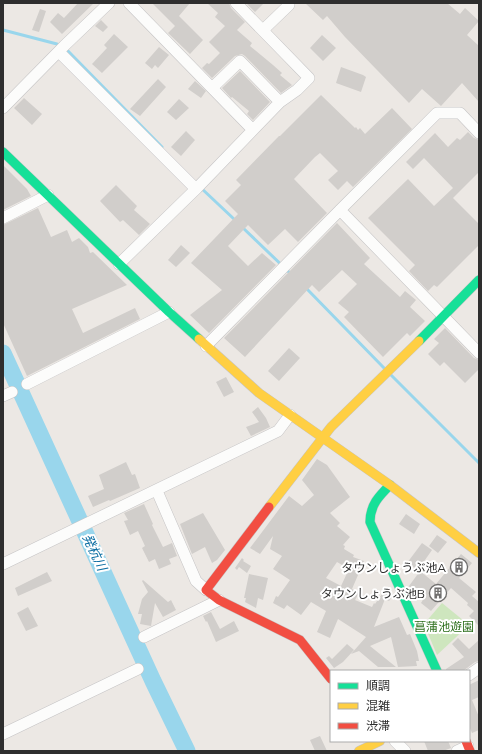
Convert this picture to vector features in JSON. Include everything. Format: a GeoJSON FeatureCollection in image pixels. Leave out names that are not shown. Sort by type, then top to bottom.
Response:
{"type":"FeatureCollection","features":[{"type":"Feature","properties":{"kind":"street"},"geometry":{"type":"LineString","coordinates":[[3,108],[109,3]]}},
{"type":"Feature","properties":{"kind":"street"},"geometry":{"type":"LineString","coordinates":[[129,3],[252,130]]}},
{"type":"Feature","properties":{"kind":"street"},"geometry":{"type":"LineString","coordinates":[[119,264],[199,187],[280,102],[297,90],[309,78],[236,3]]}},
{"type":"Feature","properties":{"kind":"street"},"geometry":{"type":"LineString","coordinates":[[263,30],[289,5]]}},
{"type":"Feature","properties":{"kind":"street"},"geometry":{"type":"LineString","coordinates":[[61,49],[199,187]]}},
{"type":"Feature","properties":{"kind":"street"},"geometry":{"type":"LineString","coordinates":[[212,88],[240,61],[280,102]]}},
{"type":"Feature","properties":{"kind":"street"},"geometry":{"type":"LineString","coordinates":[[206,346],[437,113],[460,113],[479,133]]}},
{"type":"Feature","properties":{"kind":"street"},"geometry":{"type":"LineString","coordinates":[[3,152],[169,312],[259,393],[390,485],[479,553]]}},
{"type":"Feature","properties":{"kind":"street"},"geometry":{"type":"LineString","coordinates":[[3,218],[48,195]]}},
{"type":"Feature","properties":{"kind":"street"},"geometry":{"type":"LineString","coordinates":[[340,210],[479,353]]}},
{"type":"Feature","properties":{"kind":"street"},"geometry":{"type":"LineString","coordinates":[[206,590],[331,427],[479,280]]}},
{"type":"Feature","properties":{"kind":"street"},"geometry":{"type":"LineString","coordinates":[[27,384],[169,312]]}},
{"type":"Feature","properties":{"kind":"street"},"geometry":{"type":"LineString","coordinates":[[3,564],[74,529],[157,491],[278,431],[290,415]]}},
{"type":"Feature","properties":{"kind":"street"},"geometry":{"type":"LineString","coordinates":[[390,485],[371,507],[369,513],[370,522],[437,670]]}},
{"type":"Feature","properties":{"kind":"street"},"geometry":{"type":"LineString","coordinates":[[157,491],[196,581],[219,600],[300,640],[330,678]]}},
{"type":"Feature","properties":{"kind":"street"},"geometry":{"type":"LineString","coordinates":[[144,638],[219,600]]}},
{"type":"Feature","properties":{"kind":"street"},"geometry":{"type":"LineString","coordinates":[[470,674],[479,668]]}},
{"type":"Feature","properties":{"kind":"street"},"geometry":{"type":"LineString","coordinates":[[3,734],[138,669]]}},
{"type":"Feature","properties":{"kind":"street"},"geometry":{"type":"LineString","coordinates":[[359,751],[378,742]]}},
{"type":"Feature","properties":{"kind":"street"},"geometry":{"type":"LineString","coordinates":[[396,742],[405,751]]}},
{"type":"Feature","properties":{"kind":"street"},"geometry":{"type":"LineString","coordinates":[[457,751],[468,746]]}},
{"type":"Feature","properties":{"kind":"green space","name":"菖蒲池遊園"},"geometry":{"type":"Polygon","coordinates":[[[442,603],[469,625],[437,655],[424,624],[442,603]]]}},
{"type":"Feature","properties":{"kind":"building"},"geometry":{"type":"Polygon","coordinates":[[[78,3],[94,3],[62,34],[50,22],[58,13],[64,18],[78,3]]]}},
{"type":"Feature","properties":{"kind":"building"},"geometry":{"type":"Polygon","coordinates":[[[152,3],[190,3],[179,16],[203,40],[190,54],[168,33],[175,26],[152,3]]]}},
{"type":"Feature","properties":{"kind":"building"},"geometry":{"type":"Polygon","coordinates":[[[207,3],[229,3],[231,8],[245,22],[237,30],[252,43],[250,46],[282,73],[280,75],[292,85],[281,93],[242,54],[235,56],[212,78],[202,68],[207,63],[209,64],[220,53],[209,42],[225,26],[215,17],[218,13],[207,3]]]}},
{"type":"Feature","properties":{"kind":"building"},"geometry":{"type":"Polygon","coordinates":[[[246,3],[264,3],[255,12],[246,3]]]}},
{"type":"Feature","properties":{"kind":"building"},"geometry":{"type":"Polygon","coordinates":[[[305,3],[447,3],[460,14],[465,8],[479,21],[467,35],[479,46],[479,102],[462,83],[441,106],[422,89],[409,103],[345,37],[327,16],[323,20],[305,3]]]}},
{"type":"Feature","properties":{"kind":"building"},"geometry":{"type":"Polygon","coordinates":[[[40,9],[46,11],[39,32],[32,30],[40,9]]]}},
{"type":"Feature","properties":{"kind":"building"},"geometry":{"type":"Polygon","coordinates":[[[101,20],[108,27],[103,32],[95,26],[101,20]]]}},
{"type":"Feature","properties":{"kind":"building"},"geometry":{"type":"Polygon","coordinates":[[[114,34],[128,47],[102,73],[92,64],[107,48],[104,45],[114,34]]]}},
{"type":"Feature","properties":{"kind":"building"},"geometry":{"type":"Polygon","coordinates":[[[322,35],[336,48],[323,61],[310,48],[322,35]]]}},
{"type":"Feature","properties":{"kind":"building"},"geometry":{"type":"Polygon","coordinates":[[[159,47],[169,55],[158,68],[155,65],[152,69],[145,63],[159,47]]]}},
{"type":"Feature","properties":{"kind":"building"},"geometry":{"type":"Polygon","coordinates":[[[341,67],[366,77],[361,92],[336,83],[341,67]]]}},
{"type":"Feature","properties":{"kind":"building"},"geometry":{"type":"Polygon","coordinates":[[[240,71],[270,102],[253,120],[247,114],[249,111],[232,97],[231,98],[222,88],[240,71]]]}},
{"type":"Feature","properties":{"kind":"building"},"geometry":{"type":"Polygon","coordinates":[[[158,79],[166,87],[140,116],[130,109],[158,79]]]}},
{"type":"Feature","properties":{"kind":"building"},"geometry":{"type":"Polygon","coordinates":[[[195,81],[206,91],[201,98],[188,89],[195,81]]]}},
{"type":"Feature","properties":{"kind":"building"},"geometry":{"type":"Polygon","coordinates":[[[321,95],[355,128],[356,127],[358,130],[360,128],[365,134],[392,108],[412,129],[353,187],[347,181],[338,190],[328,180],[338,171],[320,153],[315,157],[294,179],[327,213],[298,242],[285,229],[268,245],[248,225],[228,246],[248,266],[262,253],[276,265],[209,333],[190,315],[222,290],[191,263],[238,214],[225,201],[241,185],[236,180],[321,95]]]}},
{"type":"Feature","properties":{"kind":"building"},"geometry":{"type":"Polygon","coordinates":[[[24,98],[42,114],[32,125],[14,108],[24,98]]]}},
{"type":"Feature","properties":{"kind":"building"},"geometry":{"type":"Polygon","coordinates":[[[179,99],[189,108],[176,120],[167,112],[179,99]]]}},
{"type":"Feature","properties":{"kind":"building"},"geometry":{"type":"Polygon","coordinates":[[[186,131],[195,140],[181,156],[171,147],[186,131]]]}},
{"type":"Feature","properties":{"kind":"building"},"geometry":{"type":"Polygon","coordinates":[[[468,132],[474,138],[479,140],[479,172],[453,198],[479,224],[479,245],[437,287],[434,285],[428,291],[409,271],[415,265],[368,218],[408,179],[434,206],[453,188],[424,158],[413,169],[406,162],[435,133],[448,147],[457,138],[460,140],[468,132]]]}},
{"type":"Feature","properties":{"kind":"building"},"geometry":{"type":"Polygon","coordinates":[[[3,165],[27,189],[31,196],[3,210],[3,165]]]}},
{"type":"Feature","properties":{"kind":"building"},"geometry":{"type":"Polygon","coordinates":[[[116,185],[137,206],[134,210],[150,224],[139,235],[123,220],[120,222],[100,201],[116,185]]]}},
{"type":"Feature","properties":{"kind":"building"},"geometry":{"type":"Polygon","coordinates":[[[38,208],[51,237],[67,230],[72,242],[79,238],[88,247],[90,253],[93,252],[127,285],[72,309],[83,333],[135,308],[140,319],[27,376],[3,323],[3,225],[38,208]]]}},
{"type":"Feature","properties":{"kind":"building"},"geometry":{"type":"Polygon","coordinates":[[[337,223],[370,258],[364,264],[400,297],[405,291],[416,300],[410,307],[425,321],[410,336],[407,333],[383,357],[344,317],[349,312],[338,303],[357,284],[342,270],[319,292],[312,285],[245,357],[224,338],[337,223]]]}},
{"type":"Feature","properties":{"kind":"building"},"geometry":{"type":"Polygon","coordinates":[[[181,245],[190,253],[176,267],[168,260],[181,245]]]}},
{"type":"Feature","properties":{"kind":"building"},"geometry":{"type":"Polygon","coordinates":[[[445,328],[474,358],[479,360],[479,369],[465,383],[444,362],[440,366],[428,354],[439,343],[434,339],[445,328]]]}},
{"type":"Feature","properties":{"kind":"building"},"geometry":{"type":"Polygon","coordinates":[[[289,348],[300,358],[279,381],[268,371],[289,348]]]}},
{"type":"Feature","properties":{"kind":"building"},"geometry":{"type":"Polygon","coordinates":[[[226,377],[234,392],[224,397],[216,382],[226,377]]]}},
{"type":"Feature","properties":{"kind":"building"},"geometry":{"type":"Polygon","coordinates":[[[258,407],[266,418],[270,427],[251,436],[246,427],[259,422],[252,412],[258,407]]]}},
{"type":"Feature","properties":{"kind":"building"},"geometry":{"type":"Polygon","coordinates":[[[317,459],[327,465],[350,497],[330,513],[340,523],[337,526],[350,537],[343,545],[345,546],[344,549],[354,555],[353,557],[364,561],[352,589],[359,593],[355,600],[372,607],[386,588],[390,590],[393,596],[389,601],[385,599],[374,627],[399,617],[407,635],[410,634],[417,651],[419,661],[416,661],[417,666],[398,667],[391,637],[370,646],[396,667],[378,667],[359,651],[351,654],[366,637],[338,619],[330,638],[317,632],[326,611],[311,602],[301,615],[287,605],[284,609],[273,603],[276,596],[278,597],[290,580],[273,569],[282,556],[270,549],[273,536],[260,554],[250,548],[289,496],[302,506],[314,495],[302,480],[317,459]],[[337,562],[326,578],[341,586],[349,569],[337,562]]]}},
{"type":"Feature","properties":{"kind":"building"},"geometry":{"type":"Polygon","coordinates":[[[126,462],[132,475],[135,474],[140,488],[93,507],[88,496],[104,489],[99,475],[126,462]]]}},
{"type":"Feature","properties":{"kind":"building"},"geometry":{"type":"Polygon","coordinates":[[[144,504],[163,547],[172,543],[177,556],[169,559],[171,564],[159,569],[155,559],[149,562],[142,548],[145,546],[138,531],[130,535],[124,521],[128,520],[124,513],[144,504]]]}},
{"type":"Feature","properties":{"kind":"building"},"geometry":{"type":"Polygon","coordinates":[[[203,513],[225,550],[217,560],[212,563],[205,547],[192,554],[180,524],[203,513]]]}},
{"type":"Feature","properties":{"kind":"building"},"geometry":{"type":"Polygon","coordinates":[[[406,514],[420,524],[414,534],[399,524],[406,514]]]}},
{"type":"Feature","properties":{"kind":"building"},"geometry":{"type":"Polygon","coordinates":[[[437,535],[447,542],[438,553],[429,546],[437,535]]]}},
{"type":"Feature","properties":{"kind":"building"},"geometry":{"type":"Polygon","coordinates":[[[422,543],[432,550],[418,570],[407,563],[422,543]]]}},
{"type":"Feature","properties":{"kind":"building"},"geometry":{"type":"Polygon","coordinates":[[[461,554],[472,563],[459,578],[476,592],[472,596],[479,602],[479,626],[469,616],[474,611],[467,605],[468,603],[451,588],[431,611],[421,603],[424,598],[409,586],[420,571],[436,584],[461,554]]]}},
{"type":"Feature","properties":{"kind":"building"},"geometry":{"type":"Polygon","coordinates":[[[242,558],[244,560],[243,561],[251,566],[247,573],[239,567],[237,570],[235,568],[242,558]]]}},
{"type":"Feature","properties":{"kind":"building"},"geometry":{"type":"Polygon","coordinates":[[[47,572],[52,581],[18,596],[15,588],[47,572]]]}},
{"type":"Feature","properties":{"kind":"building"},"geometry":{"type":"Polygon","coordinates":[[[249,574],[268,578],[263,600],[258,598],[256,608],[245,602],[246,598],[244,598],[249,574]]]}},
{"type":"Feature","properties":{"kind":"building"},"geometry":{"type":"Polygon","coordinates":[[[143,580],[168,602],[171,600],[176,610],[163,617],[155,603],[151,626],[140,624],[142,614],[138,614],[142,599],[148,592],[142,581],[143,580]]]}},
{"type":"Feature","properties":{"kind":"building"},"geometry":{"type":"Polygon","coordinates":[[[28,607],[38,626],[26,631],[17,613],[28,607]]]}},
{"type":"Feature","properties":{"kind":"building"},"geometry":{"type":"Polygon","coordinates":[[[211,612],[220,629],[234,621],[239,631],[216,642],[207,621],[206,622],[203,616],[211,612]]]}},
{"type":"Feature","properties":{"kind":"building"},"geometry":{"type":"Polygon","coordinates":[[[458,638],[469,649],[479,640],[479,661],[475,662],[464,670],[446,670],[464,657],[452,644],[458,638]]]}},
{"type":"Feature","properties":{"kind":"building"},"geometry":{"type":"Polygon","coordinates":[[[347,644],[354,650],[343,662],[334,668],[326,658],[329,656],[332,659],[347,644]]]}},
{"type":"Feature","properties":{"kind":"building"},"geometry":{"type":"Polygon","coordinates":[[[479,680],[479,697],[472,700],[479,717],[479,730],[472,733],[470,728],[470,684],[479,680]]]}},
{"type":"Feature","properties":{"kind":"building"},"geometry":{"type":"Polygon","coordinates":[[[320,736],[327,751],[315,751],[310,740],[320,736]]]}},
{"type":"Feature","properties":{"kind":"building"},"geometry":{"type":"Polygon","coordinates":[[[424,742],[448,742],[451,748],[443,751],[428,751],[424,742]]]}},
{"type":"Feature","properties":{"kind":"waterway"},"geometry":{"type":"LineString","coordinates":[[3,30],[57,44],[68,51],[162,147]]}},
{"type":"Feature","properties":{"kind":"waterway"},"geometry":{"type":"LineString","coordinates":[[200,187],[235,220]]}},
{"type":"Feature","properties":{"kind":"waterway"},"geometry":{"type":"LineString","coordinates":[[242,227],[291,274]]}},
{"type":"Feature","properties":{"kind":"waterway"},"geometry":{"type":"LineString","coordinates":[[306,288],[384,368]]}},
{"type":"Feature","properties":{"kind":"waterway","name":"発杭川"},"geometry":{"type":"LineString","coordinates":[[3,353],[153,681],[187,751]]}},
{"type":"Feature","properties":{"kind":"waterway"},"geometry":{"type":"LineString","coordinates":[[391,375],[479,463]]}},
{"type":"Feature","properties":{"kind":"traffic: fast"},"geometry":{"type":"LineString","coordinates":[[3,152],[199,339]]}},
{"type":"Feature","properties":{"kind":"traffic: fast"},"geometry":{"type":"LineString","coordinates":[[419,341],[479,280]]}},
{"type":"Feature","properties":{"kind":"traffic: fast"},"geometry":{"type":"LineString","coordinates":[[390,485],[373,506],[370,522],[437,670]]}},
{"type":"Feature","properties":{"kind":"traffic: slow"},"geometry":{"type":"LineString","coordinates":[[199,339],[259,393],[390,485],[479,553]]}},
{"type":"Feature","properties":{"kind":"traffic: slow"},"geometry":{"type":"LineString","coordinates":[[269,507],[331,427],[419,341]]}},
{"type":"Feature","properties":{"kind":"traffic: slow"},"geometry":{"type":"LineString","coordinates":[[359,751],[378,742]]}},
{"type":"Feature","properties":{"kind":"traffic: jam"},"geometry":{"type":"LineString","coordinates":[[269,507],[206,590],[219,600],[300,640],[330,678]]}},
{"type":"Feature","properties":{"kind":"traffic: jam"},"geometry":{"type":"LineString","coordinates":[[466,742],[470,751]]}},
{"type":"Feature","properties":{"kind":"place","name":"タウンしょうぶ池A"},"geometry":{"type":"Point","coordinates":[459,567]}},
{"type":"Feature","properties":{"kind":"place","name":"タウンしょうぶ池B"},"geometry":{"type":"Point","coordinates":[438,593]}}]}
